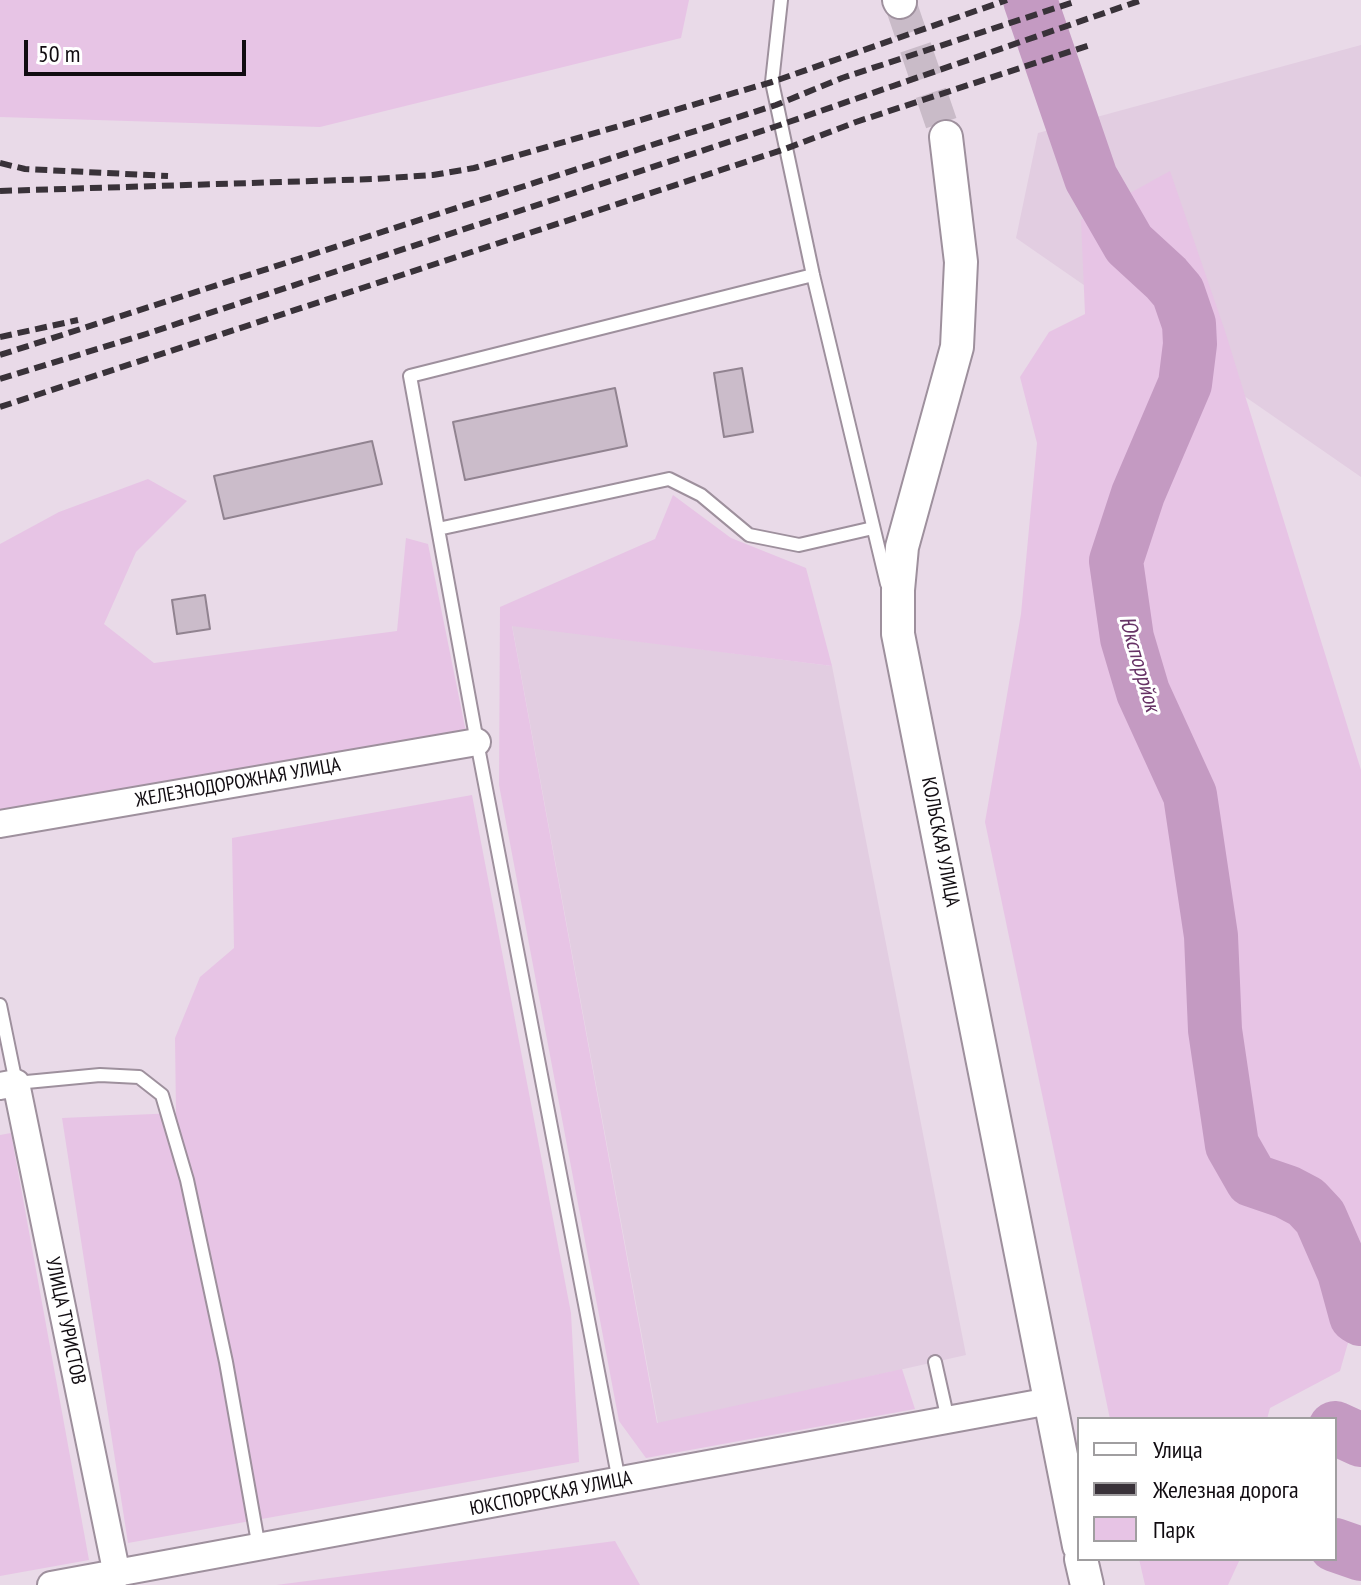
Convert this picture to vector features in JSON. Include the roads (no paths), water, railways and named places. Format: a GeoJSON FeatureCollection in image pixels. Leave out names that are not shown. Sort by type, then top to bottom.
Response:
{"type":"FeatureCollection","features":[{"type":"Feature","properties":{"kind":"street","name":"КОЛЬСКАЯ УЛИЦА"},"geometry":{"type":"LineString","coordinates":[[946,137],[961,262],[957,347],[902,547],[898,634],[1077,1536]]}},
{"type":"Feature","properties":{"kind":"street","name":"ЖЕЛЕЗНОДОРОЖНАЯ УЛИЦА"},"geometry":{"type":"LineString","coordinates":[[0,824],[477,742]]}},
{"type":"Feature","properties":{"kind":"street","name":"УЛИЦА ТУРИСТОВ"},"geometry":{"type":"LineString","coordinates":[[8,1085],[117,1575]]}},
{"type":"Feature","properties":{"kind":"street","name":"ЮКСПОРРСКАЯ УЛИЦА"},"geometry":{"type":"LineString","coordinates":[[51,1585],[1050,1401]]}},
{"type":"Feature","properties":{"kind":"street"},"geometry":{"type":"LineString","coordinates":[[1081,1561],[1087,1585]]}},
{"type":"Feature","properties":{"kind":"lane"},"geometry":{"type":"LineString","coordinates":[[781,0],[772,82],[813,275],[898,634]]}},
{"type":"Feature","properties":{"kind":"lane"},"geometry":{"type":"LineString","coordinates":[[619,1481],[410,376],[813,275]]}},
{"type":"Feature","properties":{"kind":"lane"},"geometry":{"type":"LineString","coordinates":[[438,529],[669,479],[701,495],[749,535],[799,545],[873,528]]}},
{"type":"Feature","properties":{"kind":"lane"},"geometry":{"type":"LineString","coordinates":[[0,1005],[8,1085],[100,1075],[139,1077],[162,1095],[187,1180],[220,1331],[259,1548]]}},
{"type":"Feature","properties":{"kind":"lane"},"geometry":{"type":"LineString","coordinates":[[935,1362],[948,1420]]}},
{"type":"Feature","properties":{"kind":"waterway","name":"Юкспоррйок"},"geometry":{"type":"LineString","coordinates":[[1030,0],[1091,178],[1129,244],[1178,292],[1189,324],[1185,384],[1138,494],[1116,561],[1127,638],[1143,692],[1190,795],[1211,936],[1215,1030],[1232,1145],[1252,1180],[1306,1202],[1320,1217],[1344,1272],[1356,1316],[1361,1319]]}},
{"type":"Feature","properties":{"kind":"waterway","name":"Юкспоррйок"},"geometry":{"type":"LineString","coordinates":[[1337,1429],[1361,1440]]}},
{"type":"Feature","properties":{"kind":"waterway","name":"Юкспоррйок"},"geometry":{"type":"LineString","coordinates":[[1337,1546],[1361,1554]]}},
{"type":"Feature","properties":{"kind":"tunnel"},"geometry":{"type":"LineString","coordinates":[[900,2],[946,137]]}},
{"type":"Feature","properties":{"kind":"railway"},"geometry":{"type":"LineString","coordinates":[[0,191],[375,179],[433,175],[474,168],[772,82],[1007,0]]}},
{"type":"Feature","properties":{"kind":"railway"},"geometry":{"type":"LineString","coordinates":[[0,379],[146,334],[780,125],[1142,0]]}},
{"type":"Feature","properties":{"kind":"railway"},"geometry":{"type":"LineString","coordinates":[[0,355],[776,105],[842,78],[1077,1]]}},
{"type":"Feature","properties":{"kind":"railway"},"geometry":{"type":"LineString","coordinates":[[0,407],[785,149],[856,122],[1090,45]]}},
{"type":"Feature","properties":{"kind":"railway"},"geometry":{"type":"LineString","coordinates":[[0,163],[25,169],[168,176]]}},
{"type":"Feature","properties":{"kind":"railway"},"geometry":{"type":"LineString","coordinates":[[0,337],[78,320]]}}]}
